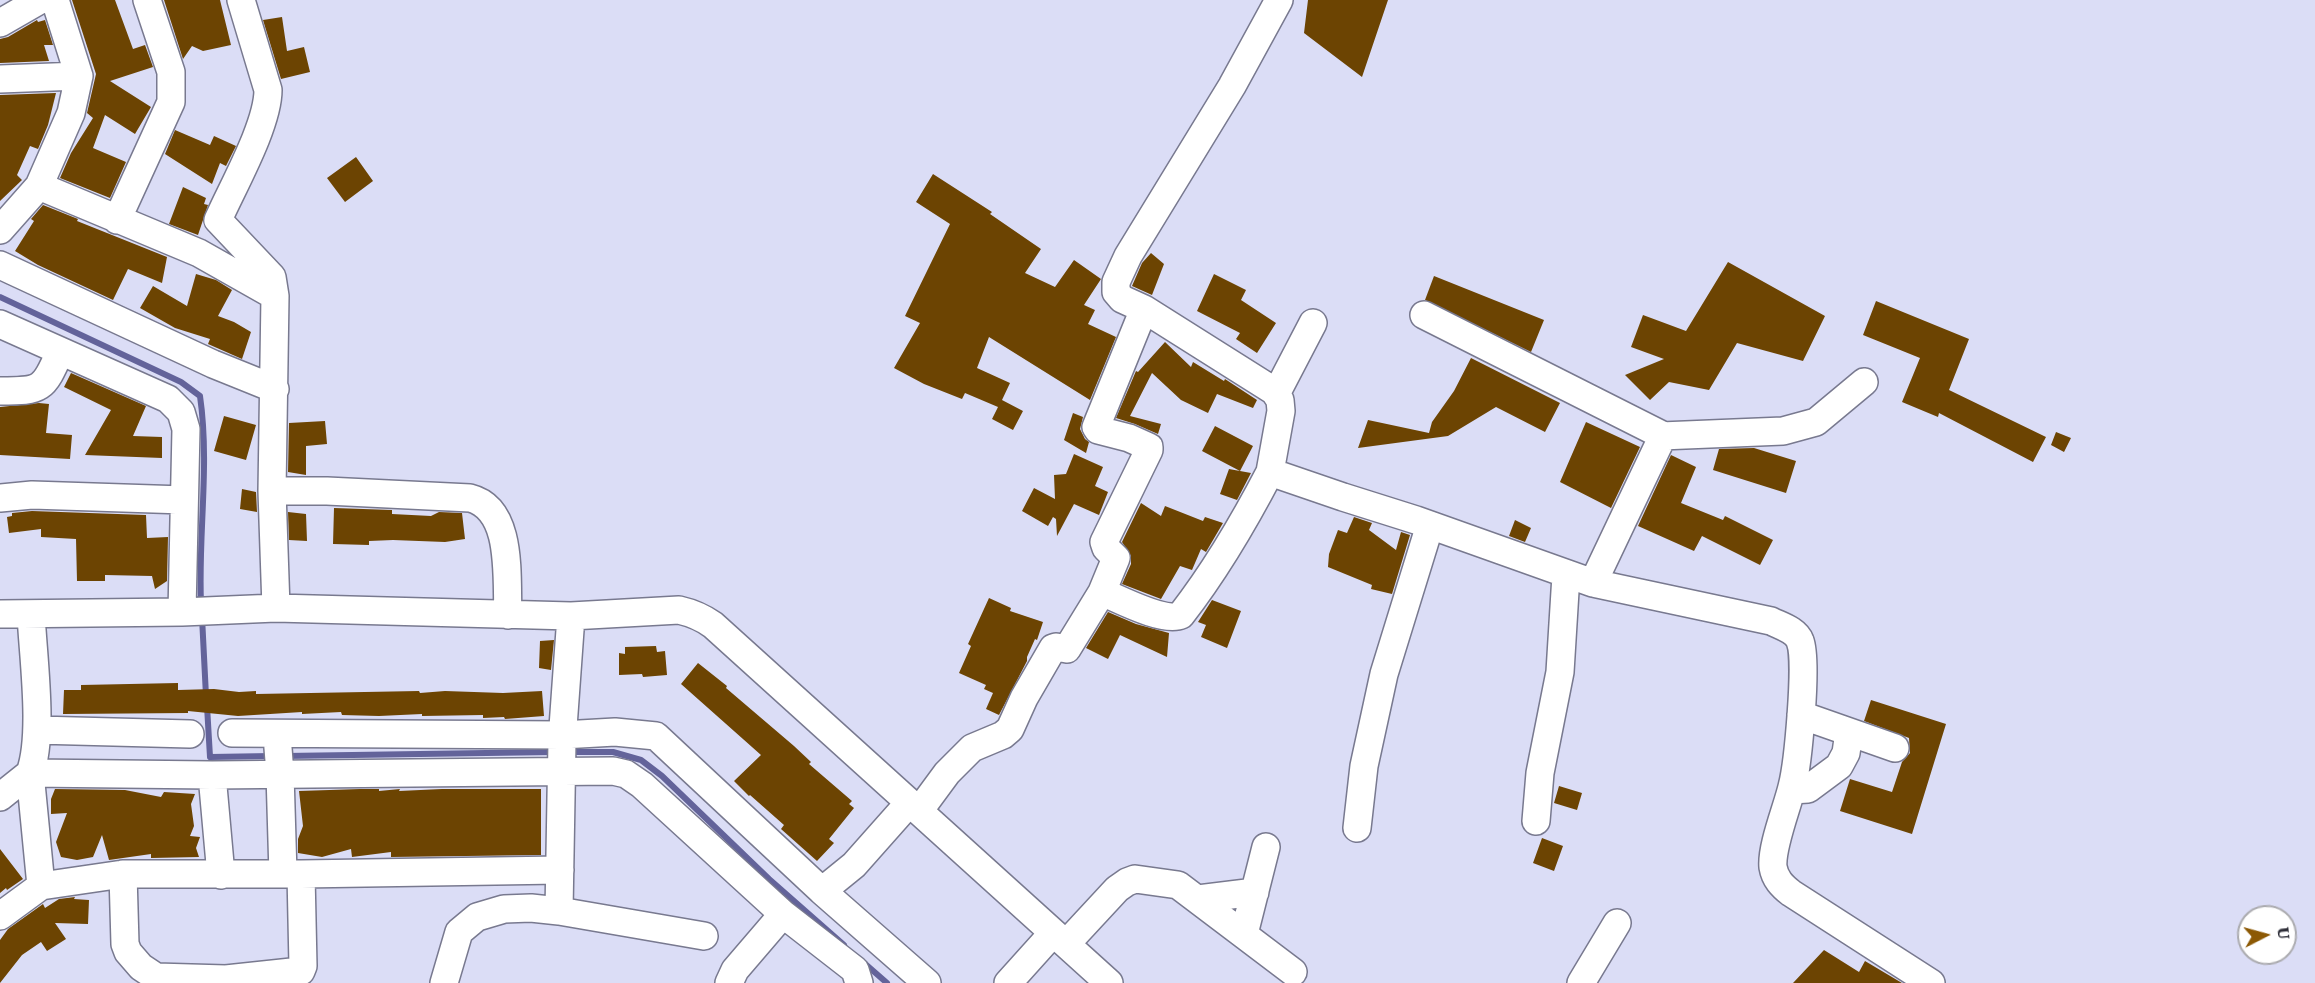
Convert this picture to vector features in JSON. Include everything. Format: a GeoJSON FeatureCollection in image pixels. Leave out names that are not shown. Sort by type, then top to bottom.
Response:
{"type":"FeatureCollection","features":[{"type":"Feature","properties":{"kind":"street"},"geometry":{"type":"LineString","coordinates":[[0,23],[40,0]]}},
{"type":"Feature","properties":{"kind":"street"},"geometry":{"type":"LineString","coordinates":[[0,231],[39,186],[71,114],[79,76],[55,0]]}},
{"type":"Feature","properties":{"kind":"street"},"geometry":{"type":"LineString","coordinates":[[117,220],[171,102],[171,72],[147,0]]}},
{"type":"Feature","properties":{"kind":"street"},"geometry":{"type":"LineString","coordinates":[[199,253],[218,220],[268,104],[268,90],[241,0]]}},
{"type":"Feature","properties":{"kind":"street"},"geometry":{"type":"LineString","coordinates":[[1102,592],[1159,614],[1172,617],[1181,615],[1210,577],[1240,529],[1270,472],[1281,411],[1280,400],[1276,394],[1268,386],[1144,309],[1122,299],[1116,292],[1116,282],[1128,256],[1232,86],[1279,0]]}},
{"type":"Feature","properties":{"kind":"street"},"geometry":{"type":"LineString","coordinates":[[0,79],[79,76]]}},
{"type":"Feature","properties":{"kind":"street"},"geometry":{"type":"LineString","coordinates":[[39,186],[199,253],[275,296]]}},
{"type":"Feature","properties":{"kind":"street"},"geometry":{"type":"LineString","coordinates":[[218,220],[272,277],[275,296],[272,491],[276,608]]}},
{"type":"Feature","properties":{"kind":"street"},"geometry":{"type":"LineString","coordinates":[[0,265],[203,359],[275,389]]}},
{"type":"Feature","properties":{"kind":"street"},"geometry":{"type":"LineString","coordinates":[[822,891],[854,865],[972,748],[1003,735],[1010,729],[1024,698],[1053,648],[1056,646],[1067,649],[1102,592],[1116,558],[1105,547],[1104,542],[1149,447],[1142,442],[1098,430],[1096,427],[1144,309]]}},
{"type":"Feature","properties":{"kind":"street"},"geometry":{"type":"LineString","coordinates":[[1424,315],[1661,436],[1783,431],[1816,422],[1864,382]]}},
{"type":"Feature","properties":{"kind":"street"},"geometry":{"type":"LineString","coordinates":[[1276,394],[1313,323]]}},
{"type":"Feature","properties":{"kind":"street"},"geometry":{"type":"LineString","coordinates":[[1,328],[168,399],[176,405],[185,420],[186,429],[184,500],[188,612]]}},
{"type":"Feature","properties":{"kind":"street"},"geometry":{"type":"LineString","coordinates":[[0,391],[28,391],[40,387],[49,377],[60,352]]}},
{"type":"Feature","properties":{"kind":"street"},"geometry":{"type":"LineString","coordinates":[[1593,583],[1661,436]]}},
{"type":"Feature","properties":{"kind":"street"},"geometry":{"type":"LineString","coordinates":[[1270,472],[1430,525],[1566,575],[1593,583],[1771,621],[1792,631],[1800,640],[1804,661],[1801,715],[1792,790],[1773,856],[1773,869],[1779,883],[1791,893],[1931,983]]}},
{"type":"Feature","properties":{"kind":"street"},"geometry":{"type":"LineString","coordinates":[[272,491],[327,491],[480,500],[493,512],[500,525],[504,546],[508,615]]}},
{"type":"Feature","properties":{"kind":"street"},"geometry":{"type":"LineString","coordinates":[[0,498],[32,495],[184,500]]}},
{"type":"Feature","properties":{"kind":"street"},"geometry":{"type":"LineString","coordinates":[[1357,828],[1364,766],[1384,674],[1430,525]]}},
{"type":"Feature","properties":{"kind":"street"},"geometry":{"type":"LineString","coordinates":[[1536,821],[1540,773],[1560,672],[1566,575]]}},
{"type":"Feature","properties":{"kind":"street"},"geometry":{"type":"LineString","coordinates":[[0,614],[188,612],[276,608],[571,616],[680,610],[702,617],[1109,983]]}},
{"type":"Feature","properties":{"kind":"street"},"geometry":{"type":"LineString","coordinates":[[31,614],[41,886]]}},
{"type":"Feature","properties":{"kind":"street"},"geometry":{"type":"LineString","coordinates":[[559,911],[562,752],[571,616]]}},
{"type":"Feature","properties":{"kind":"street"},"geometry":{"type":"LineString","coordinates":[[1801,715],[1894,748]]}},
{"type":"Feature","properties":{"kind":"street"},"geometry":{"type":"LineString","coordinates":[[35,749],[212,775],[279,755],[562,752],[615,732],[656,736],[822,891],[927,983]]}},
{"type":"Feature","properties":{"kind":"street"},"geometry":{"type":"LineString","coordinates":[[1792,790],[1808,789],[1839,766],[1846,753],[1849,732]]}},
{"type":"Feature","properties":{"kind":"street"},"geometry":{"type":"LineString","coordinates":[[0,798],[35,749],[190,734]]}},
{"type":"Feature","properties":{"kind":"street"},"geometry":{"type":"LineString","coordinates":[[232,734],[279,755],[562,752],[632,778],[783,914],[855,970],[859,983]]}},
{"type":"Feature","properties":{"kind":"street"},"geometry":{"type":"LineString","coordinates":[[123,874],[124,944],[141,967],[156,977],[226,981],[301,971],[303,966],[279,755]]}},
{"type":"Feature","properties":{"kind":"street"},"geometry":{"type":"LineString","coordinates":[[212,775],[221,875]]}},
{"type":"Feature","properties":{"kind":"street"},"geometry":{"type":"LineString","coordinates":[[1244,934],[1266,847]]}},
{"type":"Feature","properties":{"kind":"street"},"geometry":{"type":"LineString","coordinates":[[0,916],[41,886],[123,874],[221,875],[560,870]]}},
{"type":"Feature","properties":{"kind":"street"},"geometry":{"type":"LineString","coordinates":[[1008,983],[1117,889],[1135,879],[1178,885],[1293,972]]}},
{"type":"Feature","properties":{"kind":"street"},"geometry":{"type":"LineString","coordinates":[[1198,899],[1255,892]]}},
{"type":"Feature","properties":{"kind":"street"},"geometry":{"type":"LineString","coordinates":[[444,983],[459,932],[477,917],[504,909],[531,908],[559,911],[704,936]]}},
{"type":"Feature","properties":{"kind":"street"},"geometry":{"type":"LineString","coordinates":[[729,983],[735,970],[783,914]]}},
{"type":"Feature","properties":{"kind":"street"},"geometry":{"type":"LineString","coordinates":[[1581,983],[1617,922]]}},
{"type":"Feature","properties":{"kind":"building"},"geometry":{"type":"Polygon","coordinates":[[[72,0],[115,0],[133,49],[145,45],[153,67],[110,81],[151,107],[135,134],[105,115],[93,148],[126,162],[110,198],[60,178],[71,153],[93,118],[87,113],[96,74],[72,0]]]}},
{"type":"Feature","properties":{"kind":"building"},"geometry":{"type":"Polygon","coordinates":[[[164,0],[220,0],[231,45],[203,51],[192,46],[183,59],[164,0]]]}},
{"type":"Feature","properties":{"kind":"building"},"geometry":{"type":"Polygon","coordinates":[[[1308,0],[1388,0],[1362,77],[1304,33],[1308,0]]]}},
{"type":"Feature","properties":{"kind":"building"},"geometry":{"type":"Polygon","coordinates":[[[282,17],[287,51],[304,47],[310,72],[281,79],[263,20],[282,17]]]}},
{"type":"Feature","properties":{"kind":"building"},"geometry":{"type":"Polygon","coordinates":[[[37,20],[38,22],[45,20],[53,45],[44,45],[49,61],[0,63],[0,39],[8,37],[37,20]]]}},
{"type":"Feature","properties":{"kind":"building"},"geometry":{"type":"Polygon","coordinates":[[[56,93],[48,125],[38,149],[30,146],[17,175],[22,180],[0,201],[0,95],[56,93]]]}},
{"type":"Feature","properties":{"kind":"building"},"geometry":{"type":"Polygon","coordinates":[[[175,130],[210,145],[214,136],[236,146],[226,166],[220,163],[212,184],[165,154],[175,130]]]}},
{"type":"Feature","properties":{"kind":"building"},"geometry":{"type":"Polygon","coordinates":[[[356,157],[373,181],[345,202],[327,178],[356,157]]]}},
{"type":"Feature","properties":{"kind":"building"},"geometry":{"type":"Polygon","coordinates":[[[933,174],[992,212],[990,214],[1041,249],[1025,273],[1055,287],[1074,260],[1101,279],[1084,305],[1095,310],[1088,324],[1116,337],[1090,400],[989,337],[977,368],[1010,383],[1002,400],[1023,411],[1013,430],[992,419],[998,407],[965,393],[962,399],[924,384],[894,368],[920,323],[905,316],[950,224],[916,202],[933,174]]]}},
{"type":"Feature","properties":{"kind":"building"},"geometry":{"type":"Polygon","coordinates":[[[183,187],[206,198],[204,204],[208,205],[198,235],[169,224],[183,187]]]}},
{"type":"Feature","properties":{"kind":"building"},"geometry":{"type":"Polygon","coordinates":[[[43,205],[167,257],[162,283],[128,269],[113,300],[38,265],[15,251],[34,221],[31,219],[43,205]]]}},
{"type":"Feature","properties":{"kind":"building"},"geometry":{"type":"Polygon","coordinates":[[[1151,253],[1164,264],[1152,295],[1132,286],[1142,263],[1151,253]]]}},
{"type":"Feature","properties":{"kind":"building"},"geometry":{"type":"Polygon","coordinates":[[[1728,262],[1825,316],[1803,361],[1737,343],[1709,390],[1669,382],[1650,400],[1625,375],[1664,359],[1631,347],[1643,315],[1686,331],[1728,262]]]}},
{"type":"Feature","properties":{"kind":"building"},"geometry":{"type":"Polygon","coordinates":[[[196,274],[216,280],[232,290],[218,316],[251,332],[242,359],[208,344],[210,339],[175,328],[140,308],[153,286],[187,306],[196,274]]]}},
{"type":"Feature","properties":{"kind":"building"},"geometry":{"type":"Polygon","coordinates":[[[1214,274],[1246,290],[1241,300],[1276,323],[1257,353],[1236,339],[1240,333],[1197,311],[1214,274]]]}},
{"type":"Feature","properties":{"kind":"building"},"geometry":{"type":"Polygon","coordinates":[[[1434,276],[1544,320],[1531,352],[1425,300],[1434,276]]]}},
{"type":"Feature","properties":{"kind":"building"},"geometry":{"type":"Polygon","coordinates":[[[1876,301],[1969,339],[1949,390],[2046,437],[2033,462],[1939,413],[1938,417],[1902,402],[1920,358],[1863,335],[1876,301]]]}},
{"type":"Feature","properties":{"kind":"building"},"geometry":{"type":"Polygon","coordinates":[[[1165,342],[1191,367],[1193,362],[1257,400],[1253,408],[1217,394],[1208,413],[1181,400],[1152,373],[1130,416],[1161,424],[1158,434],[1116,418],[1136,371],[1138,372],[1165,342]]]}},
{"type":"Feature","properties":{"kind":"building"},"geometry":{"type":"Polygon","coordinates":[[[1471,358],[1560,403],[1545,432],[1496,407],[1448,436],[1358,448],[1368,420],[1429,433],[1432,422],[1454,391],[1471,358]]]}},
{"type":"Feature","properties":{"kind":"building"},"geometry":{"type":"Polygon","coordinates":[[[71,373],[146,406],[133,436],[162,437],[162,458],[85,455],[111,410],[64,387],[71,373]]]}},
{"type":"Feature","properties":{"kind":"building"},"geometry":{"type":"Polygon","coordinates":[[[49,404],[46,433],[72,435],[70,459],[0,455],[0,407],[49,404]]]}},
{"type":"Feature","properties":{"kind":"building"},"geometry":{"type":"Polygon","coordinates":[[[1073,413],[1083,417],[1080,429],[1089,442],[1086,453],[1064,440],[1073,413]]]}},
{"type":"Feature","properties":{"kind":"building"},"geometry":{"type":"Polygon","coordinates":[[[224,416],[256,425],[246,460],[214,451],[224,416]]]}},
{"type":"Feature","properties":{"kind":"building"},"geometry":{"type":"Polygon","coordinates":[[[325,421],[327,444],[306,446],[306,475],[288,472],[289,423],[325,421]]]}},
{"type":"Feature","properties":{"kind":"building"},"geometry":{"type":"Polygon","coordinates":[[[1586,422],[1640,447],[1611,508],[1560,482],[1586,422]]]}},
{"type":"Feature","properties":{"kind":"building"},"geometry":{"type":"Polygon","coordinates":[[[1215,426],[1253,446],[1240,471],[1202,451],[1215,426]]]}},
{"type":"Feature","properties":{"kind":"building"},"geometry":{"type":"Polygon","coordinates":[[[2056,432],[2071,438],[2064,452],[2051,445],[2056,432]]]}},
{"type":"Feature","properties":{"kind":"building"},"geometry":{"type":"Polygon","coordinates":[[[1754,448],[1796,461],[1786,493],[1713,470],[1719,449],[1754,448]]]}},
{"type":"Feature","properties":{"kind":"building"},"geometry":{"type":"Polygon","coordinates":[[[1074,454],[1103,467],[1095,486],[1108,492],[1099,515],[1074,504],[1057,536],[1056,519],[1053,517],[1048,526],[1022,511],[1034,488],[1055,499],[1054,475],[1066,474],[1074,454]]]}},
{"type":"Feature","properties":{"kind":"building"},"geometry":{"type":"Polygon","coordinates":[[[1671,455],[1696,467],[1681,503],[1723,520],[1725,516],[1773,540],[1760,565],[1702,536],[1694,551],[1638,526],[1671,455]]]}},
{"type":"Feature","properties":{"kind":"building"},"geometry":{"type":"Polygon","coordinates":[[[1229,469],[1251,473],[1237,500],[1220,494],[1229,469]]]}},
{"type":"Feature","properties":{"kind":"building"},"geometry":{"type":"Polygon","coordinates":[[[242,489],[256,492],[257,512],[240,509],[242,489]]]}},
{"type":"Feature","properties":{"kind":"building"},"geometry":{"type":"Polygon","coordinates":[[[1141,503],[1161,516],[1165,506],[1203,521],[1205,517],[1223,523],[1206,552],[1201,549],[1192,570],[1180,566],[1161,599],[1122,584],[1131,564],[1131,556],[1122,542],[1141,503]]]}},
{"type":"Feature","properties":{"kind":"building"},"geometry":{"type":"Polygon","coordinates":[[[334,508],[392,510],[392,514],[431,516],[439,512],[462,513],[465,539],[445,542],[369,541],[369,545],[333,544],[334,508]]]}},
{"type":"Feature","properties":{"kind":"building"},"geometry":{"type":"Polygon","coordinates":[[[32,511],[146,515],[147,538],[168,537],[167,581],[155,589],[152,576],[105,575],[105,581],[77,581],[76,539],[41,537],[41,529],[9,533],[7,517],[12,516],[12,513],[32,511]]]}},
{"type":"Feature","properties":{"kind":"building"},"geometry":{"type":"Polygon","coordinates":[[[288,512],[306,514],[307,541],[289,540],[288,512]]]}},
{"type":"Feature","properties":{"kind":"building"},"geometry":{"type":"Polygon","coordinates":[[[1354,517],[1372,523],[1369,530],[1396,550],[1401,532],[1410,535],[1392,594],[1371,589],[1372,585],[1328,567],[1329,554],[1338,530],[1347,533],[1354,517]]]}},
{"type":"Feature","properties":{"kind":"building"},"geometry":{"type":"Polygon","coordinates":[[[1515,520],[1531,528],[1525,542],[1509,536],[1515,520]]]}},
{"type":"Feature","properties":{"kind":"building"},"geometry":{"type":"Polygon","coordinates":[[[989,598],[1011,608],[1010,611],[1043,622],[1037,640],[1035,639],[1027,661],[999,715],[986,709],[993,693],[984,689],[986,685],[959,673],[971,646],[968,644],[989,598]]]}},
{"type":"Feature","properties":{"kind":"building"},"geometry":{"type":"Polygon","coordinates":[[[1212,600],[1241,611],[1227,648],[1201,637],[1206,625],[1198,622],[1212,600]]]}},
{"type":"Feature","properties":{"kind":"building"},"geometry":{"type":"Polygon","coordinates":[[[1108,612],[1136,624],[1169,633],[1167,657],[1120,635],[1108,659],[1086,648],[1108,612]]]}},
{"type":"Feature","properties":{"kind":"building"},"geometry":{"type":"Polygon","coordinates":[[[554,640],[551,670],[539,668],[540,641],[554,640]]]}},
{"type":"Feature","properties":{"kind":"building"},"geometry":{"type":"Polygon","coordinates":[[[656,646],[657,652],[665,651],[667,675],[643,677],[642,674],[619,675],[619,653],[625,654],[625,647],[656,646]]]}},
{"type":"Feature","properties":{"kind":"building"},"geometry":{"type":"Polygon","coordinates":[[[698,663],[794,746],[811,762],[809,764],[852,801],[849,804],[854,808],[829,839],[834,843],[817,861],[781,829],[784,825],[734,781],[761,755],[681,684],[698,663]]]}},
{"type":"Feature","properties":{"kind":"building"},"geometry":{"type":"Polygon","coordinates":[[[178,683],[178,690],[256,691],[256,694],[542,691],[544,716],[505,719],[504,717],[483,718],[483,715],[379,716],[342,715],[341,712],[302,714],[302,712],[238,716],[188,711],[188,713],[63,714],[64,690],[81,690],[81,685],[178,683]]]}},
{"type":"Feature","properties":{"kind":"building"},"geometry":{"type":"Polygon","coordinates":[[[1871,700],[1946,724],[1912,834],[1840,811],[1850,779],[1892,792],[1902,762],[1910,753],[1909,738],[1864,721],[1871,700]]]}},
{"type":"Feature","properties":{"kind":"building"},"geometry":{"type":"Polygon","coordinates":[[[1559,786],[1582,793],[1577,810],[1554,803],[1559,786]]]}},
{"type":"Feature","properties":{"kind":"building"},"geometry":{"type":"Polygon","coordinates":[[[55,789],[125,790],[161,797],[164,792],[195,794],[191,804],[194,826],[190,836],[200,837],[196,848],[199,857],[151,858],[151,854],[109,860],[102,835],[93,857],[77,860],[61,857],[56,842],[67,813],[51,814],[51,799],[55,789]]]}},
{"type":"Feature","properties":{"kind":"building"},"geometry":{"type":"Polygon","coordinates":[[[379,789],[379,791],[400,789],[399,791],[541,789],[541,855],[391,857],[391,852],[352,857],[351,849],[322,857],[298,853],[298,839],[303,826],[299,791],[379,789]]]}},
{"type":"Feature","properties":{"kind":"building"},"geometry":{"type":"Polygon","coordinates":[[[1542,838],[1563,846],[1554,871],[1533,863],[1542,838]]]}},
{"type":"Feature","properties":{"kind":"building"},"geometry":{"type":"Polygon","coordinates":[[[0,849],[23,879],[0,893],[0,849]]]}},
{"type":"Feature","properties":{"kind":"building"},"geometry":{"type":"Polygon","coordinates":[[[75,897],[74,899],[89,900],[88,924],[55,923],[66,939],[47,951],[41,942],[22,955],[0,983],[0,940],[8,929],[43,904],[45,908],[59,899],[75,897]]]}},
{"type":"Feature","properties":{"kind":"building"},"geometry":{"type":"Polygon","coordinates":[[[1824,950],[1859,972],[1865,961],[1902,983],[1793,983],[1824,950]]]}},
{"type":"Feature","properties":{"kind":"waterway"},"geometry":{"type":"LineString","coordinates":[[0,297],[181,382],[200,396],[204,448],[201,603]]}},
{"type":"Feature","properties":{"kind":"waterway"},"geometry":{"type":"LineString","coordinates":[[202,617],[206,696]]}},
{"type":"Feature","properties":{"kind":"waterway"},"geometry":{"type":"LineString","coordinates":[[207,706],[210,757],[272,756]]}},
{"type":"Feature","properties":{"kind":"waterway"},"geometry":{"type":"LineString","coordinates":[[285,756],[554,752]]}},
{"type":"Feature","properties":{"kind":"waterway"},"geometry":{"type":"LineString","coordinates":[[567,752],[613,752],[641,760],[662,776],[769,879],[844,945]]}},
{"type":"Feature","properties":{"kind":"waterway"},"geometry":{"type":"LineString","coordinates":[[863,962],[887,983]]}}]}
